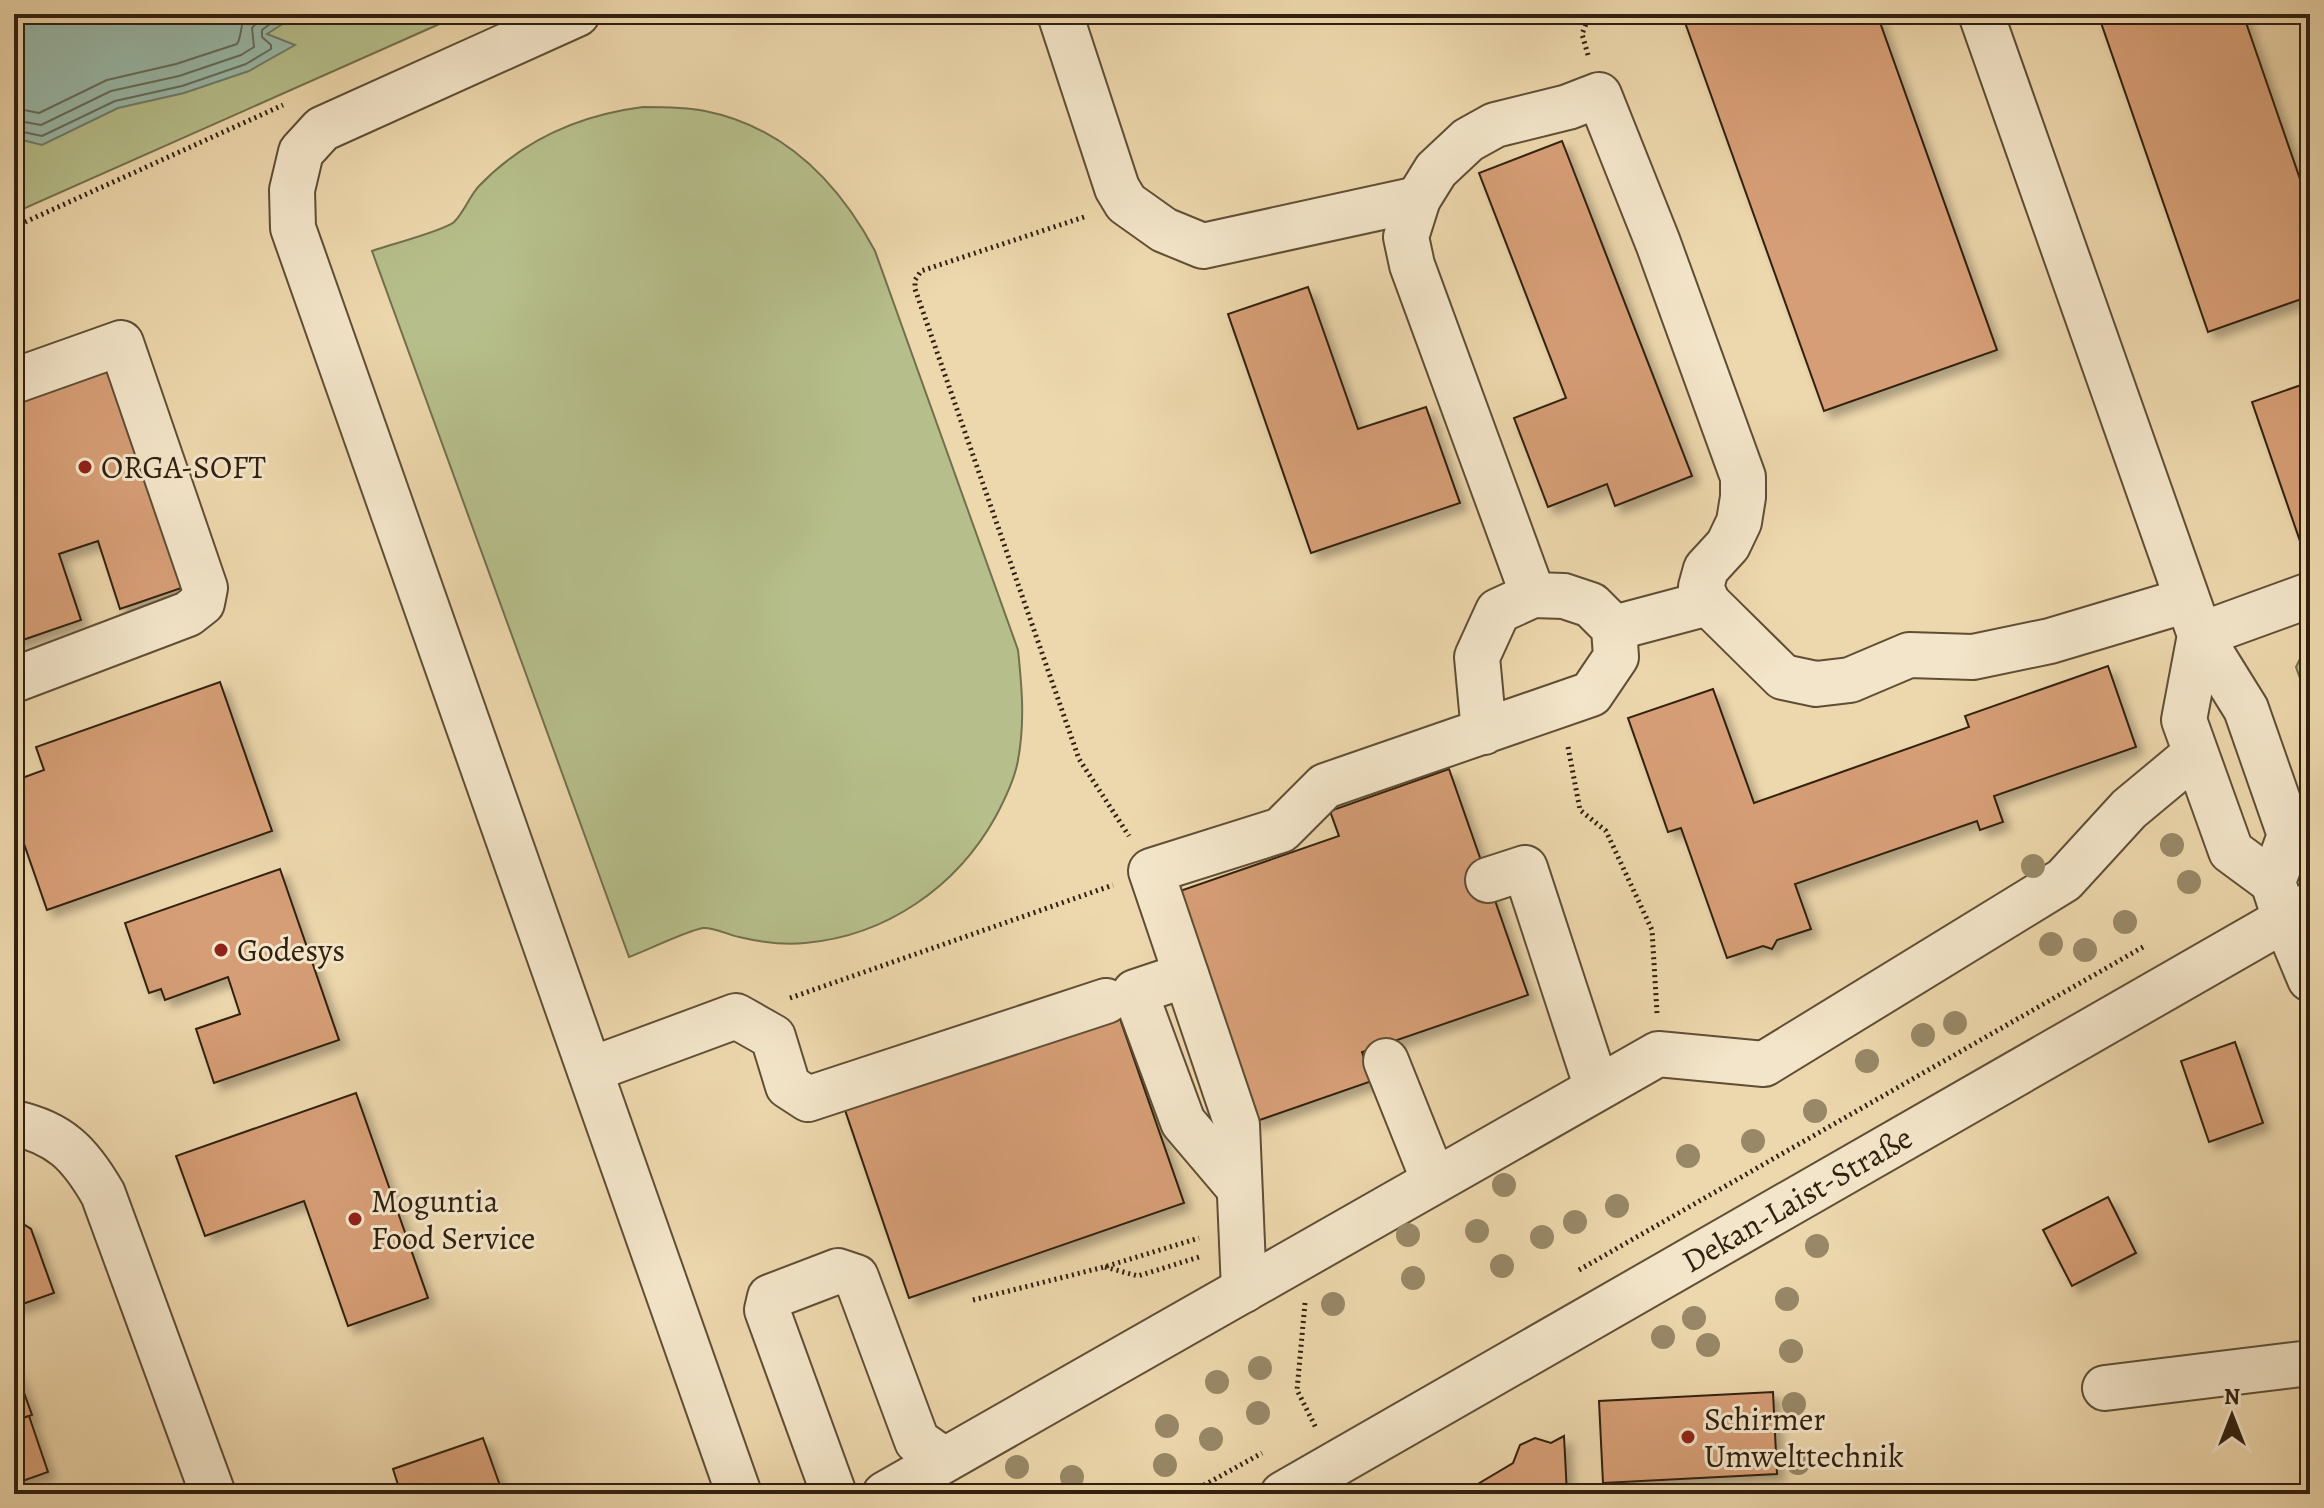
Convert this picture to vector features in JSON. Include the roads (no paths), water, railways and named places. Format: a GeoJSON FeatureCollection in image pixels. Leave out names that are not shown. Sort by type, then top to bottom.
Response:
{"type":"FeatureCollection","features":[{"type":"Feature","properties":{"kind":"street"},"geometry":{"type":"LineString","coordinates":[[577,14],[322,129],[301,152],[292,190],[293,228],[739,1494]]}},
{"type":"Feature","properties":{"kind":"street"},"geometry":{"type":"LineString","coordinates":[[1060,14],[1117,188],[1126,203],[1164,230],[1203,246],[1418,199]]}},
{"type":"Feature","properties":{"kind":"street"},"geometry":{"type":"LineString","coordinates":[[1981,14],[2194,618],[2246,709],[2290,835],[2289,902],[2310,979]]}},
{"type":"Feature","properties":{"kind":"street"},"geometry":{"type":"LineString","coordinates":[[1533,595],[1412,265],[1406,237],[1418,199],[1436,170],[1468,140],[1495,125],[1568,107],[1599,95],[1658,243],[1743,477],[1739,522],[1728,545],[1706,569],[1701,587],[1708,603],[1783,677],[1816,684],[1850,680],[1909,655],[1973,657],[2310,595]]}},
{"type":"Feature","properties":{"kind":"street"},"geometry":{"type":"LineString","coordinates":[[14,381],[121,343],[205,588],[202,603],[188,614],[14,680]]}},
{"type":"Feature","properties":{"kind":"street"},"geometry":{"type":"LineString","coordinates":[[1244,1290],[1239,1188],[1183,1122],[1135,992],[1186,975],[1151,871],[1281,830],[1325,786],[1484,732],[1591,694],[1616,657],[1614,628],[1591,605],[1564,596],[1533,595],[1498,611],[1477,657],[1484,732]]}},
{"type":"Feature","properties":{"kind":"street"},"geometry":{"type":"LineString","coordinates":[[1614,628],[1708,603]]}},
{"type":"Feature","properties":{"kind":"street"},"geometry":{"type":"LineString","coordinates":[[2194,618],[2184,720],[2195,754],[2231,851],[2289,902]]}},
{"type":"Feature","properties":{"kind":"street"},"geometry":{"type":"LineString","coordinates":[[885,1494],[1658,1054],[1764,1064],[2064,880],[2129,809],[2195,754]]}},
{"type":"Feature","properties":{"kind":"street"},"geometry":{"type":"LineString","coordinates":[[1488,880],[1525,868],[1597,1088]]}},
{"type":"Feature","properties":{"kind":"street","name":"Dekan-Laist-Straße"},"geometry":{"type":"LineString","coordinates":[[1283,1494],[2289,902]]}},
{"type":"Feature","properties":{"kind":"street"},"geometry":{"type":"LineString","coordinates":[[590,1070],[736,1016],[773,1037],[788,1086],[808,1099],[1106,1001]]}},
{"type":"Feature","properties":{"kind":"street"},"geometry":{"type":"LineString","coordinates":[[1386,1061],[1434,1181]]}},
{"type":"Feature","properties":{"kind":"street"},"geometry":{"type":"LineString","coordinates":[[14,1123],[33,1127],[59,1139],[87,1167],[103,1194],[213,1494]]}},
{"type":"Feature","properties":{"kind":"street"},"geometry":{"type":"LineString","coordinates":[[834,1494],[767,1310],[770,1297],[838,1271],[856,1277],[917,1441],[944,1460]]}},
{"type":"Feature","properties":{"kind":"street"},"geometry":{"type":"LineString","coordinates":[[2105,1388],[2310,1363]]}},
{"type":"Feature","properties":{"kind":"water"},"geometry":{"type":"Polygon","coordinates":[[[14,14],[298,14],[267,34],[295,45],[249,71],[184,93],[118,108],[42,145],[14,138],[14,14]]]}},
{"type":"Feature","properties":{"kind":"place","name":"ORGA-SOFT"},"geometry":{"type":"Point","coordinates":[85,467]}},
{"type":"Feature","properties":{"kind":"place","name":"Godesys"},"geometry":{"type":"Point","coordinates":[221,950]}},
{"type":"Feature","properties":{"kind":"place","name":"Moguntia Food Service"},"geometry":{"type":"Point","coordinates":[355,1219]}},
{"type":"Feature","properties":{"kind":"place","name":"Schirmer Umwelttechnik"},"geometry":{"type":"Point","coordinates":[1688,1437]}}]}
